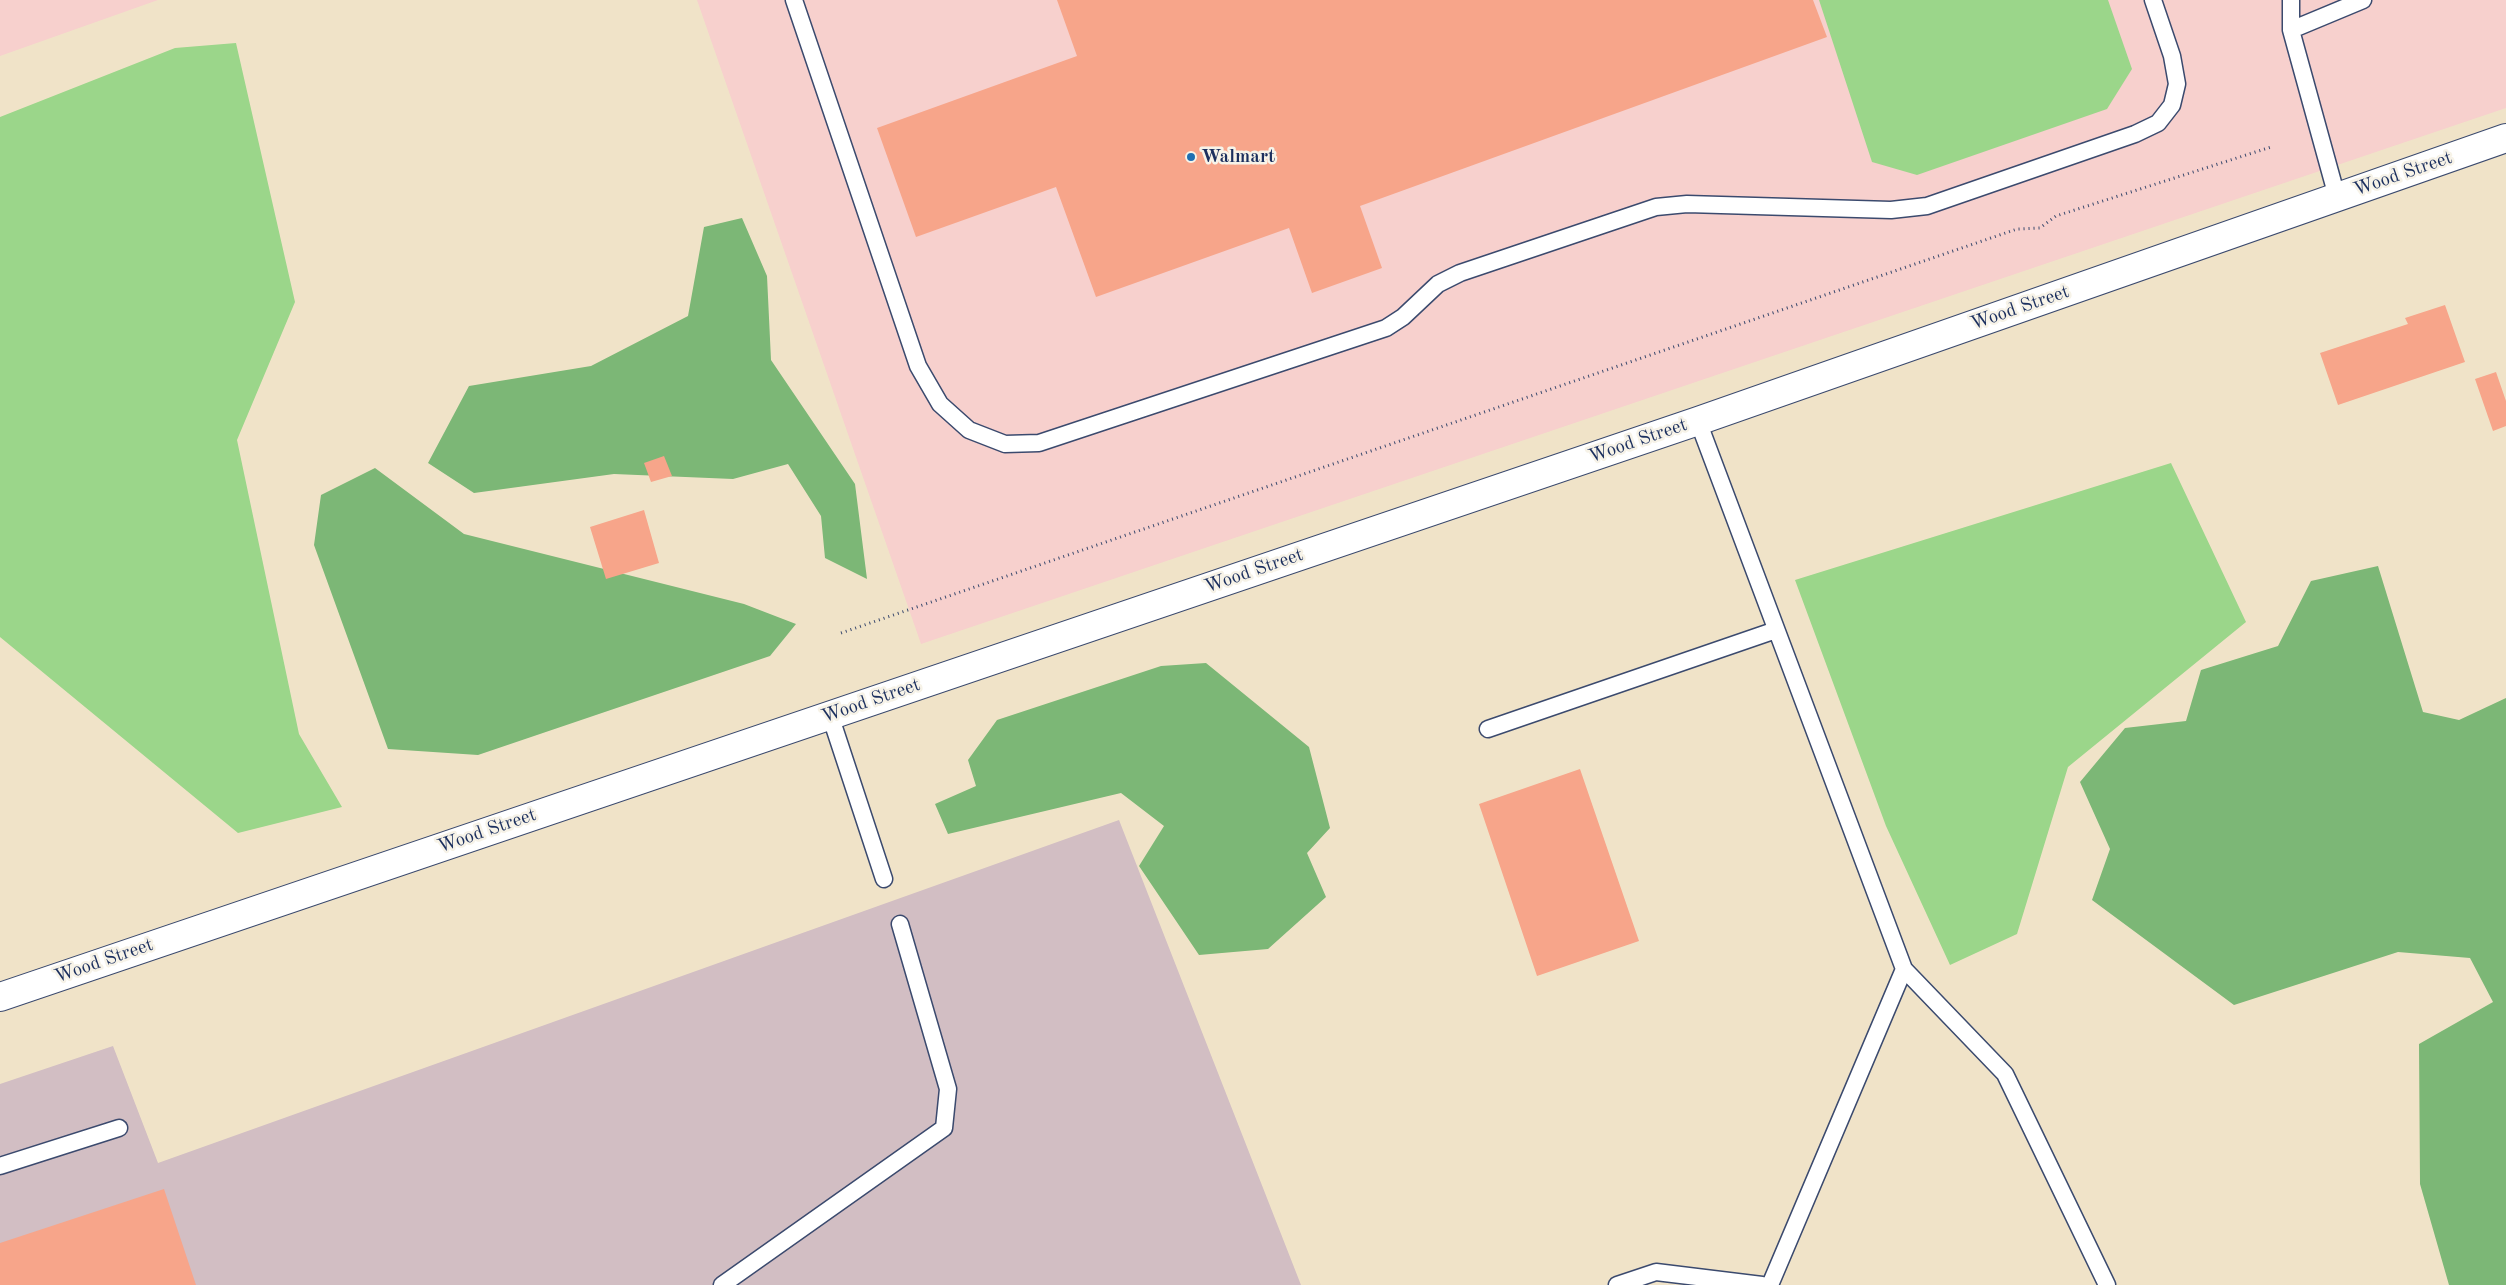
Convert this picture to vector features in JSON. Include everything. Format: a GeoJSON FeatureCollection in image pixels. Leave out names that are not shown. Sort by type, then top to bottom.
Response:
{"type":"FeatureCollection","features":[{"type":"Feature","properties":{"kind":"street","name":"Wood Street"},"geometry":{"type":"LineString","coordinates":[[0,997],[1698,421],[2506,138]]}},
{"type":"Feature","properties":{"kind":"lane"},"geometry":{"type":"LineString","coordinates":[[794,0],[918,366],[940,404],[969,430],[1005,444],[1040,443],[1386,328],[1403,317],[1438,284],[1460,273],[1656,207],[1687,204],[1891,210],[1927,206],[2135,134],[2158,123],[2172,105],[2177,84],[2172,56],[2153,0]]}},
{"type":"Feature","properties":{"kind":"lane"},"geometry":{"type":"LineString","coordinates":[[2291,0],[2291,30],[2337,197]]}},
{"type":"Feature","properties":{"kind":"lane"},"geometry":{"type":"LineString","coordinates":[[2291,30],[2363,0]]}},
{"type":"Feature","properties":{"kind":"lane"},"geometry":{"type":"LineString","coordinates":[[1698,421],[1904,969],[2005,1074],[2107,1285]]}},
{"type":"Feature","properties":{"kind":"lane"},"geometry":{"type":"LineString","coordinates":[[1488,729],[1776,630]]}},
{"type":"Feature","properties":{"kind":"lane"},"geometry":{"type":"LineString","coordinates":[[830,715],[884,879]]}},
{"type":"Feature","properties":{"kind":"lane"},"geometry":{"type":"LineString","coordinates":[[722,1285],[944,1128],[948,1089],[900,924]]}},
{"type":"Feature","properties":{"kind":"lane"},"geometry":{"type":"LineString","coordinates":[[1770,1285],[1904,969]]}},
{"type":"Feature","properties":{"kind":"lane"},"geometry":{"type":"LineString","coordinates":[[0,1166],[119,1128]]}},
{"type":"Feature","properties":{"kind":"lane"},"geometry":{"type":"LineString","coordinates":[[1617,1285],[1656,1272],[1762,1285]]}},
{"type":"Feature","properties":{"kind":"path"},"geometry":{"type":"LineString","coordinates":[[841,633],[2008,232],[2017,229],[2040,228],[2056,216],[2271,147]]}},
{"type":"Feature","properties":{"kind":"shaded area"},"geometry":{"type":"Polygon","coordinates":[[[0,0],[158,0],[0,56],[0,0]]]}},
{"type":"Feature","properties":{"kind":"shaded area"},"geometry":{"type":"Polygon","coordinates":[[[697,0],[2506,0],[2506,108],[921,644],[697,0]]]}},
{"type":"Feature","properties":{"kind":"shaded area"},"geometry":{"type":"Polygon","coordinates":[[[1119,820],[1301,1285],[0,1285],[0,1084],[113,1046],[158,1163],[1119,820]]]}},
{"type":"Feature","properties":{"kind":"green space"},"geometry":{"type":"Polygon","coordinates":[[[1819,0],[2108,0],[2132,69],[2107,109],[1917,175],[1872,162],[1819,0]]]}},
{"type":"Feature","properties":{"kind":"green space"},"geometry":{"type":"Polygon","coordinates":[[[236,43],[295,302],[237,440],[299,734],[342,807],[238,833],[0,637],[0,117],[175,48],[236,43]]]}},
{"type":"Feature","properties":{"kind":"green space"},"geometry":{"type":"Polygon","coordinates":[[[742,218],[767,276],[771,360],[855,484],[867,579],[825,558],[821,516],[788,464],[733,479],[614,474],[474,493],[428,463],[469,386],[591,366],[688,316],[704,227],[742,218]]]}},
{"type":"Feature","properties":{"kind":"green space"},"geometry":{"type":"Polygon","coordinates":[[[2171,463],[2246,622],[2068,767],[2017,934],[1950,965],[1886,826],[1795,580],[2171,463]]]}},
{"type":"Feature","properties":{"kind":"green space"},"geometry":{"type":"Polygon","coordinates":[[[375,468],[464,534],[744,604],[796,624],[770,656],[478,755],[388,749],[314,545],[321,495],[375,468]]]}},
{"type":"Feature","properties":{"kind":"green space"},"geometry":{"type":"Polygon","coordinates":[[[2378,566],[2423,712],[2459,720],[2506,698],[2506,1285],[2449,1285],[2420,1184],[2419,1044],[2493,1002],[2470,958],[2398,952],[2234,1005],[2092,900],[2110,849],[2080,782],[2125,728],[2186,721],[2201,670],[2278,646],[2311,581],[2378,566]]]}},
{"type":"Feature","properties":{"kind":"green space"},"geometry":{"type":"Polygon","coordinates":[[[1206,663],[1309,747],[1330,828],[1307,853],[1326,897],[1268,949],[1199,955],[1139,866],[1164,826],[1121,793],[948,834],[935,804],[976,786],[968,760],[997,720],[1161,666],[1206,663]]]}},
{"type":"Feature","properties":{"kind":"building","name":"Walmart"},"geometry":{"type":"Polygon","coordinates":[[[1057,0],[1813,0],[1827,37],[1360,206],[1382,268],[1312,293],[1289,228],[1096,297],[1056,187],[916,237],[877,128],[1077,56],[1057,0]]]}},
{"type":"Feature","properties":{"kind":"building"},"geometry":{"type":"Polygon","coordinates":[[[2445,305],[2465,362],[2338,405],[2320,353],[2408,324],[2405,318],[2445,305]]]}},
{"type":"Feature","properties":{"kind":"building"},"geometry":{"type":"Polygon","coordinates":[[[2496,372],[2506,401],[2506,426],[2493,431],[2475,379],[2496,372]]]}},
{"type":"Feature","properties":{"kind":"building"},"geometry":{"type":"Polygon","coordinates":[[[664,456],[672,476],[651,482],[644,463],[664,456]]]}},
{"type":"Feature","properties":{"kind":"building"},"geometry":{"type":"Polygon","coordinates":[[[644,510],[659,563],[606,579],[590,527],[644,510]]]}},
{"type":"Feature","properties":{"kind":"building"},"geometry":{"type":"Polygon","coordinates":[[[1580,769],[1639,941],[1537,976],[1479,804],[1580,769]]]}},
{"type":"Feature","properties":{"kind":"building"},"geometry":{"type":"Polygon","coordinates":[[[164,1189],[196,1285],[0,1285],[0,1243],[164,1189]]]}},
{"type":"Feature","properties":{"kind":"place","name":"Walmart"},"geometry":{"type":"Point","coordinates":[1191,157]}}]}
